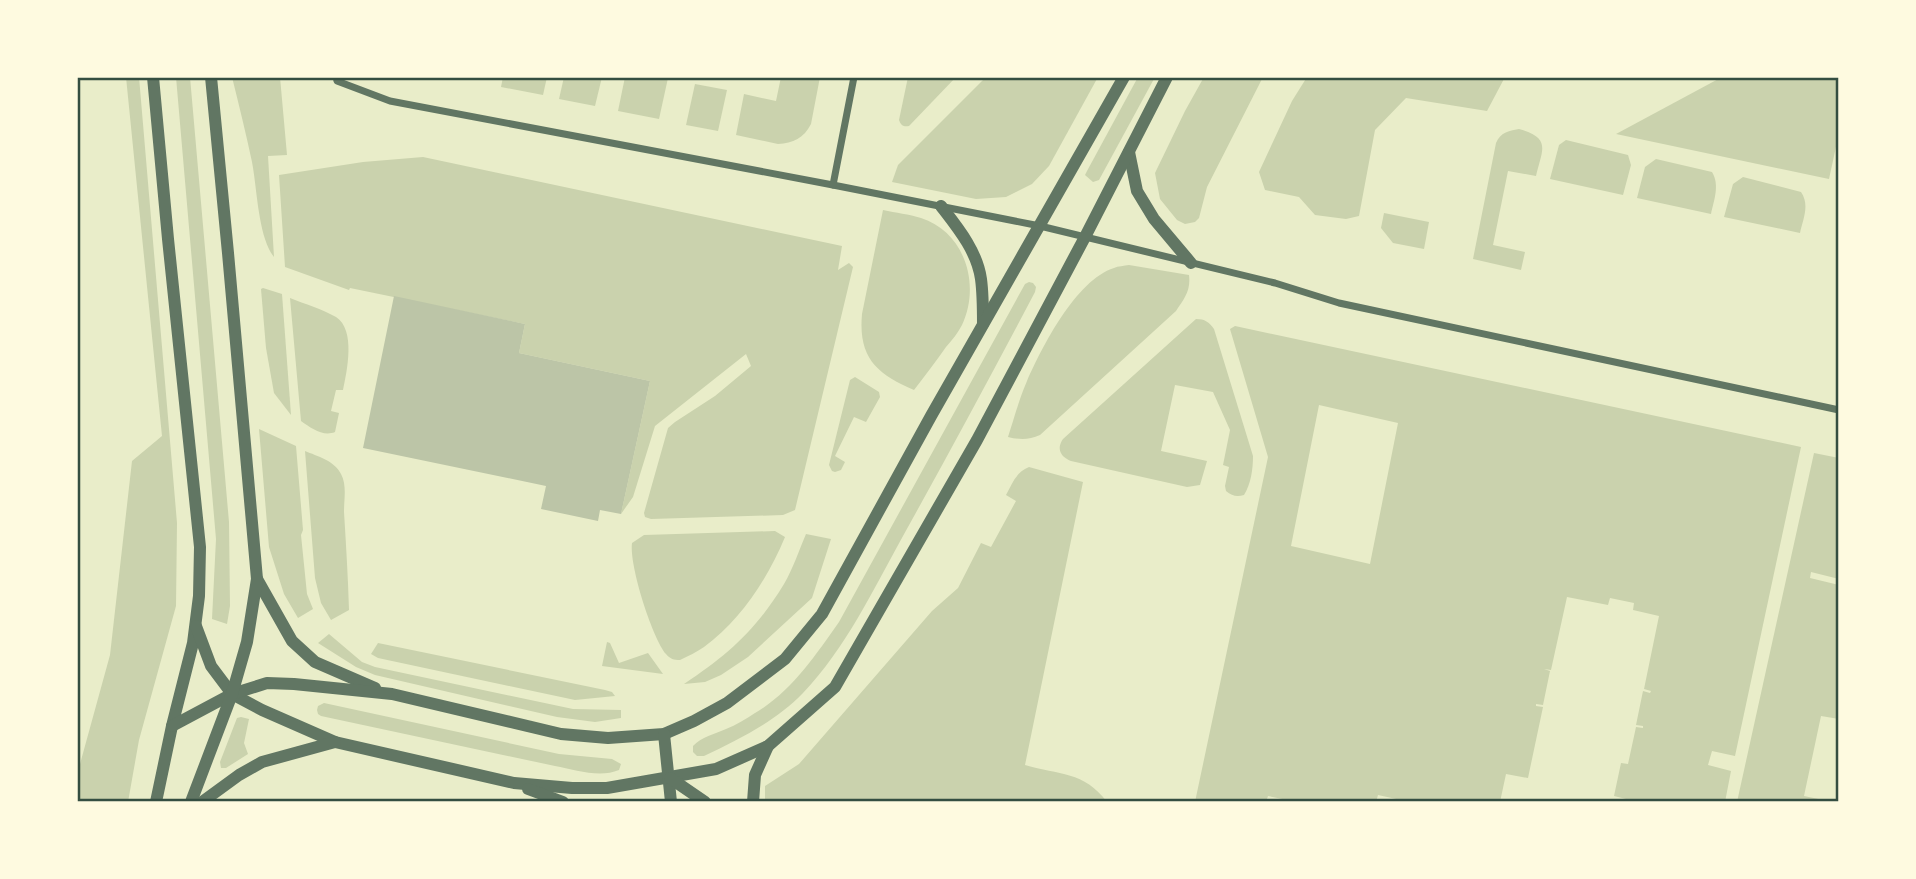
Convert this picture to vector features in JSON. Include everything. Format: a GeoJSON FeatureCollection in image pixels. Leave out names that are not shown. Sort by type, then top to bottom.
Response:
{"type":"FeatureCollection","features":[{"type":"Feature","properties":{"kind":"street"},"geometry":{"type":"LineString","coordinates":[[153,77],[200,547],[200,596],[196,626],[156,802]]}},
{"type":"Feature","properties":{"kind":"street"},"geometry":{"type":"LineString","coordinates":[[191,802],[232,694],[247,642],[257,579],[211,77]]}},
{"type":"Feature","properties":{"kind":"street"},"geometry":{"type":"LineString","coordinates":[[833,185],[854,77]]}},
{"type":"Feature","properties":{"kind":"street"},"geometry":{"type":"LineString","coordinates":[[172,726],[232,694],[267,683],[392,694],[561,734],[608,738],[664,734],[727,703],[785,659],[822,614],[1125,77]]}},
{"type":"Feature","properties":{"kind":"street"},"geometry":{"type":"LineString","coordinates":[[196,626],[211,666],[232,694],[262,710],[335,742],[514,783],[607,788],[716,769],[768,746],[835,687],[977,440],[1167,77]]}},
{"type":"Feature","properties":{"kind":"street"},"geometry":{"type":"LineString","coordinates":[[337,79],[390,101],[1040,226],[1275,283],[1339,303],[1839,410]]}},
{"type":"Feature","properties":{"kind":"street"},"geometry":{"type":"LineString","coordinates":[[1129,152],[1138,191],[1154,219],[1191,263]]}},
{"type":"Feature","properties":{"kind":"street"},"geometry":{"type":"LineString","coordinates":[[941,206],[961,231],[972,251],[981,277],[984,324]]}},
{"type":"Feature","properties":{"kind":"street"},"geometry":{"type":"LineString","coordinates":[[257,579],[292,640],[315,662],[392,694]]}},
{"type":"Feature","properties":{"kind":"street"},"geometry":{"type":"LineString","coordinates":[[664,734],[671,802]]}},
{"type":"Feature","properties":{"kind":"street"},"geometry":{"type":"LineString","coordinates":[[202,802],[262,762],[335,742]]}},
{"type":"Feature","properties":{"kind":"street"},"geometry":{"type":"LineString","coordinates":[[753,802],[755,775],[768,746]]}},
{"type":"Feature","properties":{"kind":"street"},"geometry":{"type":"LineString","coordinates":[[670,778],[705,802]]}},
{"type":"Feature","properties":{"kind":"street"},"geometry":{"type":"LineString","coordinates":[[514,783],[563,802]]}},
{"type":"Feature","properties":{"kind":"green space"},"geometry":{"type":"Polygon","coordinates":[[[126,77],[139,77],[177,523],[176,606],[139,740],[128,802],[81,802],[77,791],[77,775],[110,655],[132,461],[162,436],[126,77]]]}},
{"type":"Feature","properties":{"kind":"green space"},"geometry":{"type":"Polygon","coordinates":[[[176,77],[190,77],[229,522],[230,606],[227,624],[212,619],[216,539],[176,77]]]}},
{"type":"Feature","properties":{"kind":"green space"},"geometry":{"type":"Polygon","coordinates":[[[232,77],[280,77],[287,155],[268,156],[274,257],[261,225],[252,162],[232,77]]]}},
{"type":"Feature","properties":{"kind":"green space"},"geometry":{"type":"Polygon","coordinates":[[[503,77],[547,77],[543,95],[501,87],[503,77]]]}},
{"type":"Feature","properties":{"kind":"green space"},"geometry":{"type":"Polygon","coordinates":[[[564,77],[602,77],[595,106],[559,99],[564,77]]]}},
{"type":"Feature","properties":{"kind":"green space"},"geometry":{"type":"Polygon","coordinates":[[[625,77],[668,78],[659,119],[618,111],[625,77]]]}},
{"type":"Feature","properties":{"kind":"green space"},"geometry":{"type":"Polygon","coordinates":[[[781,77],[820,77],[811,124],[805,133],[798,139],[778,144],[736,135],[744,94],[776,101],[781,77]]]}},
{"type":"Feature","properties":{"kind":"green space"},"geometry":{"type":"Polygon","coordinates":[[[908,77],[956,77],[906,126],[899,120],[908,77]]]}},
{"type":"Feature","properties":{"kind":"green space"},"geometry":{"type":"Polygon","coordinates":[[[986,77],[1098,77],[1049,166],[1032,184],[1006,197],[976,199],[892,182],[898,165],[986,77]]]}},
{"type":"Feature","properties":{"kind":"green space"},"geometry":{"type":"Polygon","coordinates":[[[1138,77],[1155,77],[1099,180],[1093,182],[1085,175],[1138,77]]]}},
{"type":"Feature","properties":{"kind":"green space"},"geometry":{"type":"Polygon","coordinates":[[[1204,77],[1263,77],[1207,187],[1199,218],[1195,222],[1185,224],[1177,220],[1160,199],[1155,173],[1204,77]]]}},
{"type":"Feature","properties":{"kind":"green space"},"geometry":{"type":"Polygon","coordinates":[[[1307,77],[1505,77],[1487,111],[1406,98],[1375,130],[1359,216],[1346,219],[1315,215],[1299,197],[1265,190],[1259,172],[1292,101],[1307,77]]]}},
{"type":"Feature","properties":{"kind":"green space"},"geometry":{"type":"Polygon","coordinates":[[[1722,77],[1839,77],[1839,133],[1829,179],[1616,134],[1722,77]]]}},
{"type":"Feature","properties":{"kind":"green space"},"geometry":{"type":"Polygon","coordinates":[[[695,84],[727,90],[718,131],[686,125],[695,84]]]}},
{"type":"Feature","properties":{"kind":"green space"},"geometry":{"type":"Polygon","coordinates":[[[1519,129],[1536,136],[1540,141],[1541,159],[1536,176],[1508,171],[1493,245],[1525,252],[1521,270],[1473,259],[1496,143],[1500,136],[1519,129]]]}},
{"type":"Feature","properties":{"kind":"green space"},"geometry":{"type":"Polygon","coordinates":[[[1566,140],[1628,155],[1631,165],[1623,195],[1550,179],[1559,145],[1566,140]]]}},
{"type":"Feature","properties":{"kind":"green space"},"geometry":{"type":"Polygon","coordinates":[[[423,157],[842,246],[838,270],[849,263],[853,267],[795,510],[783,515],[645,517],[668,428],[715,396],[751,366],[746,354],[655,426],[633,497],[621,514],[650,381],[519,353],[525,324],[350,288],[349,290],[285,267],[279,175],[363,162],[423,157]]]}},
{"type":"Feature","properties":{"kind":"green space"},"geometry":{"type":"Polygon","coordinates":[[[1656,159],[1712,172],[1716,187],[1711,214],[1637,198],[1645,167],[1656,159]]]}},
{"type":"Feature","properties":{"kind":"green space"},"geometry":{"type":"Polygon","coordinates":[[[1743,177],[1801,192],[1805,207],[1800,233],[1724,217],[1733,184],[1743,177]]]}},
{"type":"Feature","properties":{"kind":"green space"},"geometry":{"type":"Polygon","coordinates":[[[883,210],[916,217],[936,225],[949,235],[958,247],[969,277],[970,293],[962,325],[914,390],[880,371],[867,353],[863,342],[862,314],[883,210]]]}},
{"type":"Feature","properties":{"kind":"green space"},"geometry":{"type":"Polygon","coordinates":[[[1384,213],[1429,222],[1424,249],[1393,243],[1381,228],[1384,213]]]}},
{"type":"Feature","properties":{"kind":"green space"},"geometry":{"type":"Polygon","coordinates":[[[1129,265],[1189,275],[1188,290],[1176,311],[1040,435],[1024,439],[1008,437],[1027,381],[1062,316],[1086,286],[1100,275],[1116,267],[1129,265]]]}},
{"type":"Feature","properties":{"kind":"green space"},"geometry":{"type":"Polygon","coordinates":[[[1029,282],[1036,287],[1035,292],[870,598],[833,657],[803,693],[781,713],[730,743],[704,756],[697,756],[693,752],[696,743],[741,722],[780,695],[821,648],[839,622],[1025,284],[1029,282]]]}},
{"type":"Feature","properties":{"kind":"green space"},"geometry":{"type":"Polygon","coordinates":[[[263,288],[282,294],[291,415],[274,393],[266,348],[263,288]]]}},
{"type":"Feature","properties":{"kind":"green space"},"geometry":{"type":"Polygon","coordinates":[[[290,298],[336,317],[346,331],[348,362],[345,382],[343,390],[336,390],[331,411],[339,413],[335,432],[322,433],[301,421],[290,298]]]}},
{"type":"Feature","properties":{"kind":"green space"},"geometry":{"type":"Polygon","coordinates":[[[1196,319],[1206,321],[1214,329],[1253,456],[1251,476],[1244,495],[1235,496],[1226,491],[1229,467],[1223,465],[1230,430],[1213,392],[1175,385],[1161,451],[1207,461],[1200,485],[1187,487],[1071,461],[1065,457],[1060,449],[1063,439],[1196,319]]]}},
{"type":"Feature","properties":{"kind":"green space"},"geometry":{"type":"Polygon","coordinates":[[[1235,326],[1801,447],[1735,756],[1712,751],[1708,765],[1731,771],[1725,802],[1638,802],[1614,796],[1621,763],[1628,764],[1636,727],[1643,728],[1636,725],[1643,691],[1651,691],[1644,689],[1659,616],[1633,610],[1634,603],[1610,598],[1608,605],[1567,597],[1551,670],[1544,669],[1550,671],[1543,705],[1536,704],[1543,707],[1528,778],[1506,774],[1500,802],[1410,802],[1378,795],[1376,802],[1297,802],[1268,796],[1266,802],[1195,802],[1268,457],[1230,329],[1235,326]],[[1319,405],[1291,546],[1370,564],[1398,423],[1319,405]]]}},
{"type":"Feature","properties":{"kind":"green space"},"geometry":{"type":"Polygon","coordinates":[[[855,377],[879,392],[880,397],[866,422],[854,417],[835,456],[845,462],[841,470],[835,472],[829,465],[850,380],[855,377]]]}},
{"type":"Feature","properties":{"kind":"green space"},"geometry":{"type":"Polygon","coordinates":[[[259,429],[296,446],[307,594],[313,609],[298,618],[284,594],[269,547],[259,429]]]}},
{"type":"Feature","properties":{"kind":"green space"},"geometry":{"type":"Polygon","coordinates":[[[305,451],[335,466],[344,483],[349,610],[331,620],[321,603],[315,578],[305,451]]]}},
{"type":"Feature","properties":{"kind":"green space"},"geometry":{"type":"Polygon","coordinates":[[[1814,453],[1839,458],[1839,579],[1811,572],[1810,578],[1839,585],[1839,719],[1821,716],[1804,796],[1833,802],[1737,802],[1814,453]]]}},
{"type":"Feature","properties":{"kind":"green space"},"geometry":{"type":"Polygon","coordinates":[[[1029,467],[1083,482],[1025,765],[1080,779],[1107,802],[765,802],[765,786],[799,764],[932,611],[958,588],[981,543],[991,547],[1016,501],[1006,495],[1018,475],[1029,467]]]}},
{"type":"Feature","properties":{"kind":"green space"},"geometry":{"type":"Polygon","coordinates":[[[775,531],[785,537],[762,583],[741,611],[701,649],[680,660],[669,657],[654,633],[643,600],[634,567],[632,543],[644,535],[775,531]]]}},
{"type":"Feature","properties":{"kind":"green space"},"geometry":{"type":"Polygon","coordinates":[[[806,534],[831,539],[812,598],[748,657],[705,682],[684,684],[728,652],[763,615],[787,578],[806,534]]]}},
{"type":"Feature","properties":{"kind":"green space"},"geometry":{"type":"Polygon","coordinates":[[[329,634],[362,662],[375,667],[573,709],[621,710],[621,718],[595,722],[557,717],[375,675],[356,667],[318,643],[329,634]]]}},
{"type":"Feature","properties":{"kind":"green space"},"geometry":{"type":"Polygon","coordinates":[[[607,642],[610,643],[619,663],[648,653],[663,674],[602,666],[607,642]]]}},
{"type":"Feature","properties":{"kind":"green space"},"geometry":{"type":"Polygon","coordinates":[[[378,643],[605,690],[615,696],[575,700],[378,658],[371,654],[378,643]]]}},
{"type":"Feature","properties":{"kind":"green space"},"geometry":{"type":"Polygon","coordinates":[[[324,703],[559,754],[612,759],[621,764],[619,770],[604,773],[571,769],[321,716],[317,710],[318,706],[324,703]]]}},
{"type":"Feature","properties":{"kind":"green space"},"geometry":{"type":"Polygon","coordinates":[[[237,718],[249,719],[244,743],[248,754],[226,768],[221,768],[220,762],[237,718]]]}},
{"type":"Feature","properties":{"kind":"building"},"geometry":{"type":"Polygon","coordinates":[[[394,296],[525,324],[519,353],[650,381],[621,514],[600,510],[598,521],[541,509],[546,486],[363,448],[394,296]]]}}]}
